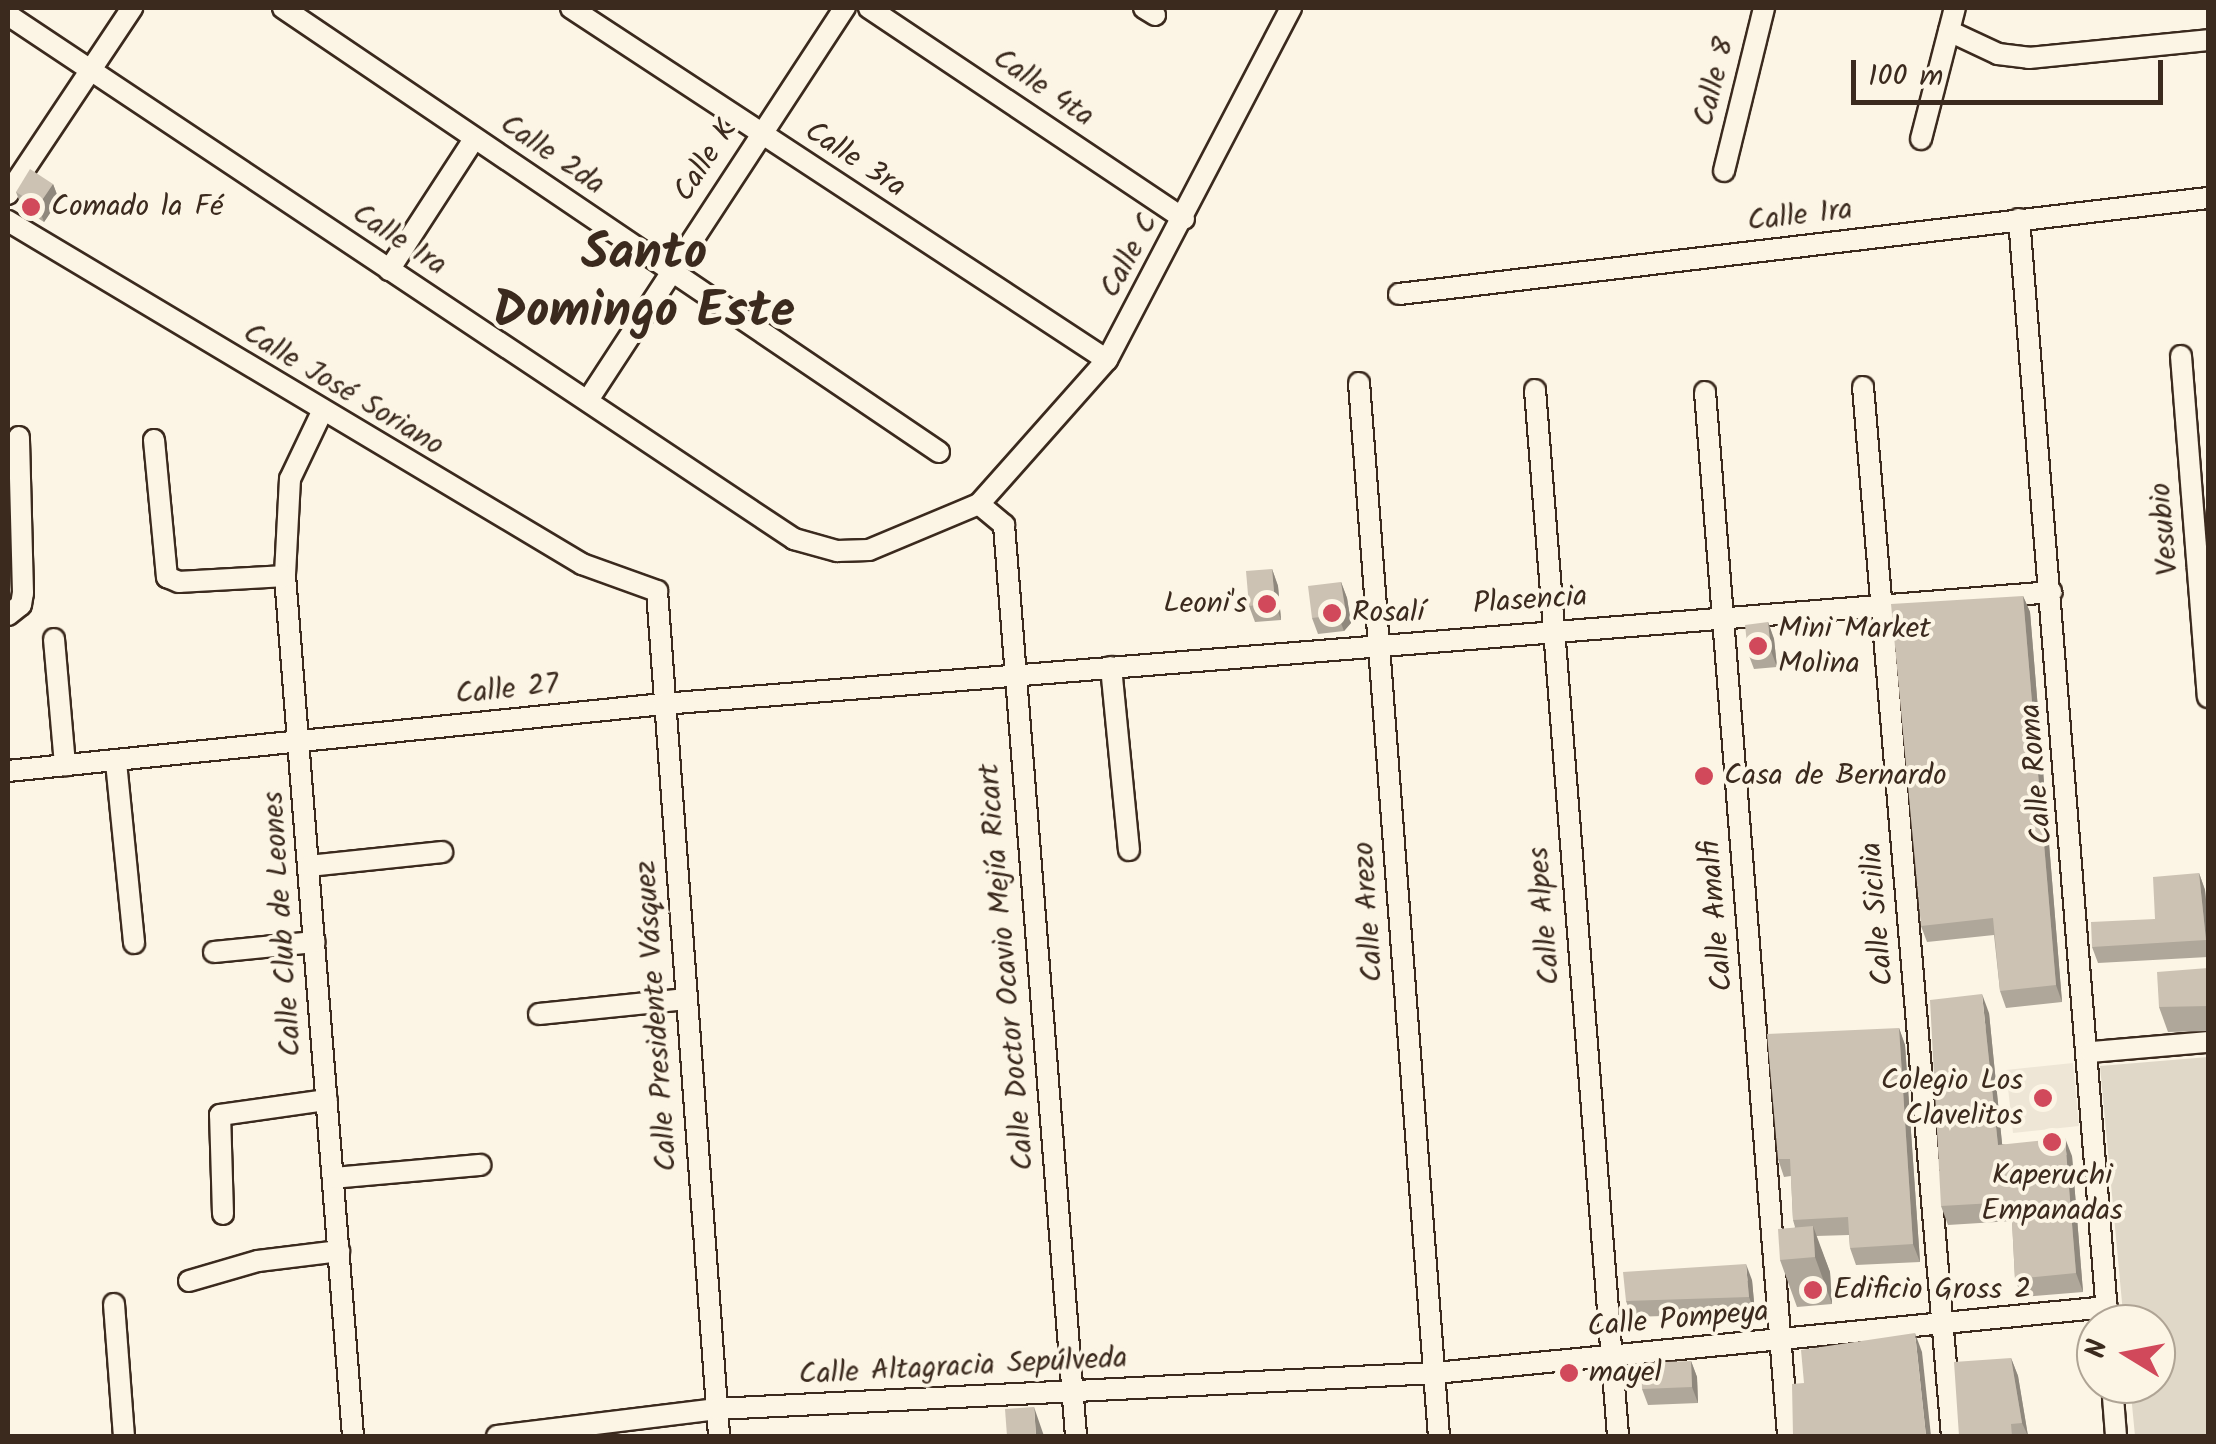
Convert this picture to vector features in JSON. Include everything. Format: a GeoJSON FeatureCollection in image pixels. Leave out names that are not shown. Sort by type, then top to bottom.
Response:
{"type":"FeatureCollection","features":[{"type":"Feature","properties":{"kind":"street"},"geometry":{"type":"LineString","coordinates":[[8,194],[132,8]]}},
{"type":"Feature","properties":{"kind":"street","name":"Calle 2da"},"geometry":{"type":"LineString","coordinates":[[282,8],[940,452]]}},
{"type":"Feature","properties":{"kind":"street","name":"Calle 3ra"},"geometry":{"type":"LineString","coordinates":[[571,8],[1108,360]]}},
{"type":"Feature","properties":{"kind":"street","name":"Calle K"},"geometry":{"type":"LineString","coordinates":[[588,400],[845,8]]}},
{"type":"Feature","properties":{"kind":"street","name":"Calle 4ta"},"geometry":{"type":"LineString","coordinates":[[869,8],[1184,219]]}},
{"type":"Feature","properties":{"kind":"street","name":"Calle C"},"geometry":{"type":"LineString","coordinates":[[980,504],[1108,360],[1291,8]]}},
{"type":"Feature","properties":{"kind":"street","name":"Calle 8"},"geometry":{"type":"LineString","coordinates":[[1724,171],[1764,8]]}},
{"type":"Feature","properties":{"kind":"street"},"geometry":{"type":"LineString","coordinates":[[1921,139],[1955,8]]}},
{"type":"Feature","properties":{"kind":"street","name":"Calle 1ra"},"geometry":{"type":"LineString","coordinates":[[8,15],[794,539],[822,547],[869,550],[980,504]]}},
{"type":"Feature","properties":{"kind":"street"},"geometry":{"type":"LineString","coordinates":[[1950,31],[1998,54],[2029,58],[2208,40]]}},
{"type":"Feature","properties":{"kind":"street"},"geometry":{"type":"LineString","coordinates":[[389,270],[474,139]]}},
{"type":"Feature","properties":{"kind":"street","name":"Calle 1ra"},"geometry":{"type":"LineString","coordinates":[[1399,294],[2208,198]]}},
{"type":"Feature","properties":{"kind":"street","name":"Calle Roma"},"geometry":{"type":"LineString","coordinates":[[2018,218],[2090,1052],[2107,1304]]}},
{"type":"Feature","properties":{"kind":"street","name":"Calle José Soriano"},"geometry":{"type":"LineString","coordinates":[[8,221],[321,414],[582,564],[657,591]]}},
{"type":"Feature","properties":{"kind":"street","name":"Vesubio"},"geometry":{"type":"LineString","coordinates":[[2180,356],[2204,585],[2208,697]]}},
{"type":"Feature","properties":{"kind":"street","name":"Calle Arezo"},"geometry":{"type":"LineString","coordinates":[[1358,383],[1439,1436]]}},
{"type":"Feature","properties":{"kind":"street","name":"Calle Sicilia"},"geometry":{"type":"LineString","coordinates":[[1863,386],[1952,1436]]}},
{"type":"Feature","properties":{"kind":"street","name":"Calle Alpes"},"geometry":{"type":"LineString","coordinates":[[1536,390],[1618,1436]]}},
{"type":"Feature","properties":{"kind":"street","name":"Calle Amalfi"},"geometry":{"type":"LineString","coordinates":[[1705,392],[1788,1436]]}},
{"type":"Feature","properties":{"kind":"street","name":"Calle Club de Leones"},"geometry":{"type":"LineString","coordinates":[[321,414],[290,479],[285,576],[353,1436]]}},
{"type":"Feature","properties":{"kind":"street"},"geometry":{"type":"LineString","coordinates":[[8,615],[21,605],[23,593],[19,437]]}},
{"type":"Feature","properties":{"kind":"street"},"geometry":{"type":"LineString","coordinates":[[154,440],[168,578],[178,582],[285,576]]}},
{"type":"Feature","properties":{"kind":"street","name":"Calle Doctor Ocavio Mejía Ricart"},"geometry":{"type":"LineString","coordinates":[[980,504],[1004,525],[1076,1436]]}},
{"type":"Feature","properties":{"kind":"street","name":"Calle Presidente Vásquez"},"geometry":{"type":"LineString","coordinates":[[657,591],[719,1436]]}},
{"type":"Feature","properties":{"kind":"street","name":"Plasencia"},"geometry":{"type":"LineString","coordinates":[[1014,676],[1378,642],[2051,592]]}},
{"type":"Feature","properties":{"kind":"street"},"geometry":{"type":"LineString","coordinates":[[54,639],[65,766]]}},
{"type":"Feature","properties":{"kind":"street"},"geometry":{"type":"LineString","coordinates":[[1111,667],[1128,850]]}},
{"type":"Feature","properties":{"kind":"street","name":"Calle 27"},"geometry":{"type":"LineString","coordinates":[[8,771],[664,704],[1014,676]]}},
{"type":"Feature","properties":{"kind":"street"},"geometry":{"type":"LineString","coordinates":[[116,762],[134,943]]}},
{"type":"Feature","properties":{"kind":"street"},"geometry":{"type":"LineString","coordinates":[[309,866],[442,852]]}},
{"type":"Feature","properties":{"kind":"street"},"geometry":{"type":"LineString","coordinates":[[214,952],[315,942]]}},
{"type":"Feature","properties":{"kind":"street"},"geometry":{"type":"LineString","coordinates":[[538,1014],[686,999]]}},
{"type":"Feature","properties":{"kind":"street"},"geometry":{"type":"LineString","coordinates":[[2090,1052],[2208,1042]]}},
{"type":"Feature","properties":{"kind":"street"},"geometry":{"type":"LineString","coordinates":[[223,1214],[220,1115],[327,1100]]}},
{"type":"Feature","properties":{"kind":"street"},"geometry":{"type":"LineString","coordinates":[[333,1178],[480,1164]]}},
{"type":"Feature","properties":{"kind":"street"},"geometry":{"type":"LineString","coordinates":[[189,1281],[258,1261],[339,1251]]}},
{"type":"Feature","properties":{"kind":"street"},"geometry":{"type":"LineString","coordinates":[[114,1304],[124,1436]]}},
{"type":"Feature","properties":{"kind":"street","name":"Calle Pompeya"},"geometry":{"type":"LineString","coordinates":[[1434,1373],[1943,1325],[2076,1318]]}},
{"type":"Feature","properties":{"kind":"street","name":"Calle Altagracia Sepúlveda"},"geometry":{"type":"LineString","coordinates":[[497,1436],[716,1409],[1434,1373]]}},
{"type":"Feature","properties":{"kind":"street"},"geometry":{"type":"LineString","coordinates":[[2114,1404],[2116,1436]]}},
{"type":"Feature","properties":{"kind":"shaded area"},"geometry":{"type":"Polygon","coordinates":[[[2208,1057],[2208,1436],[2135,1436],[2132,1404],[2176,1404],[2176,1304],[2122,1304],[2100,1066],[2208,1057]]]}},
{"type":"Feature","properties":{"kind":"shaded area","name":"Colegio Los Clavelitos"},"geometry":{"type":"Polygon","coordinates":[[[2073,1063],[2079,1126],[2013,1133],[2006,1070],[2073,1063]]]}},
{"type":"Feature","properties":{"kind":"building"},"geometry":{"type":"Polygon","coordinates":[[[30,169],[53,184],[38,206],[16,192],[30,169]]]}},
{"type":"Feature","properties":{"kind":"building"},"geometry":{"type":"Polygon","coordinates":[[[1272,569],[1275,603],[1249,606],[1246,571],[1272,569]]]}},
{"type":"Feature","properties":{"kind":"building"},"geometry":{"type":"Polygon","coordinates":[[[1341,582],[1345,607],[1338,615],[1312,618],[1308,586],[1341,582]]]}},
{"type":"Feature","properties":{"kind":"building"},"geometry":{"type":"Polygon","coordinates":[[[2023,596],[2056,985],[2000,991],[1993,918],[1921,926],[1891,604],[2023,596]]]}},
{"type":"Feature","properties":{"kind":"building"},"geometry":{"type":"Polygon","coordinates":[[[1768,622],[1771,651],[1748,653],[1745,625],[1768,622]]]}},
{"type":"Feature","properties":{"kind":"building"},"geometry":{"type":"Polygon","coordinates":[[[2199,873],[2206,940],[2092,947],[2091,922],[2155,919],[2153,877],[2199,873]]]}},
{"type":"Feature","properties":{"kind":"building"},"geometry":{"type":"Polygon","coordinates":[[[2208,968],[2208,1006],[2159,1007],[2157,972],[2208,968]]]}},
{"type":"Feature","properties":{"kind":"building"},"geometry":{"type":"Polygon","coordinates":[[[1982,994],[1998,1145],[2065,1138],[2076,1273],[2015,1279],[2011,1202],[1941,1206],[1930,1000],[1982,994]]]}},
{"type":"Feature","properties":{"kind":"building"},"geometry":{"type":"Polygon","coordinates":[[[1899,1028],[1913,1244],[1850,1248],[1848,1217],[1793,1220],[1790,1159],[1778,1159],[1767,1034],[1899,1028]]]}},
{"type":"Feature","properties":{"kind":"building"},"geometry":{"type":"Polygon","coordinates":[[[1813,1226],[1815,1257],[1780,1260],[1778,1229],[1813,1226]]]}},
{"type":"Feature","properties":{"kind":"building"},"geometry":{"type":"Polygon","coordinates":[[[1746,1264],[1749,1297],[1626,1301],[1623,1272],[1746,1264]]]}},
{"type":"Feature","properties":{"kind":"building"},"geometry":{"type":"Polygon","coordinates":[[[1915,1333],[1926,1436],[1793,1436],[1792,1384],[1804,1383],[1801,1350],[1915,1333]]]}},
{"type":"Feature","properties":{"kind":"building"},"geometry":{"type":"Polygon","coordinates":[[[2011,1358],[2022,1423],[2011,1424],[2012,1436],[1959,1436],[1954,1362],[2011,1358]]]}},
{"type":"Feature","properties":{"kind":"building"},"geometry":{"type":"Polygon","coordinates":[[[1691,1361],[1692,1387],[1642,1389],[1641,1363],[1691,1361]]]}},
{"type":"Feature","properties":{"kind":"building"},"geometry":{"type":"Polygon","coordinates":[[[1034,1407],[1036,1436],[1007,1436],[1005,1409],[1034,1407]]]}},
{"type":"Feature","properties":{"kind":"place","name":"Comado la Fé"},"geometry":{"type":"Point","coordinates":[31,207]}},
{"type":"Feature","properties":{"kind":"place","name":"Leoni's"},"geometry":{"type":"Point","coordinates":[1267,604]}},
{"type":"Feature","properties":{"kind":"place","name":"Rosalí"},"geometry":{"type":"Point","coordinates":[1332,613]}},
{"type":"Feature","properties":{"kind":"place","name":"Mini Market Molina"},"geometry":{"type":"Point","coordinates":[1758,646]}},
{"type":"Feature","properties":{"kind":"place","name":"Casa de Bernardo"},"geometry":{"type":"Point","coordinates":[1704,776]}},
{"type":"Feature","properties":{"kind":"place","name":"Colegio Los Clavelitos"},"geometry":{"type":"Point","coordinates":[2043,1098]}},
{"type":"Feature","properties":{"kind":"place","name":"Kaperuchi Empanadas"},"geometry":{"type":"Point","coordinates":[2052,1142]}},
{"type":"Feature","properties":{"kind":"place","name":"Edificio Gross 2"},"geometry":{"type":"Point","coordinates":[1813,1290]}},
{"type":"Feature","properties":{"kind":"place","name":"mayel"},"geometry":{"type":"Point","coordinates":[1569,1373]}},
{"type":"Feature","properties":{"kind":"district","name":"Santo Domingo Este"},"geometry":{"type":"Point","coordinates":[644,284]}}]}
